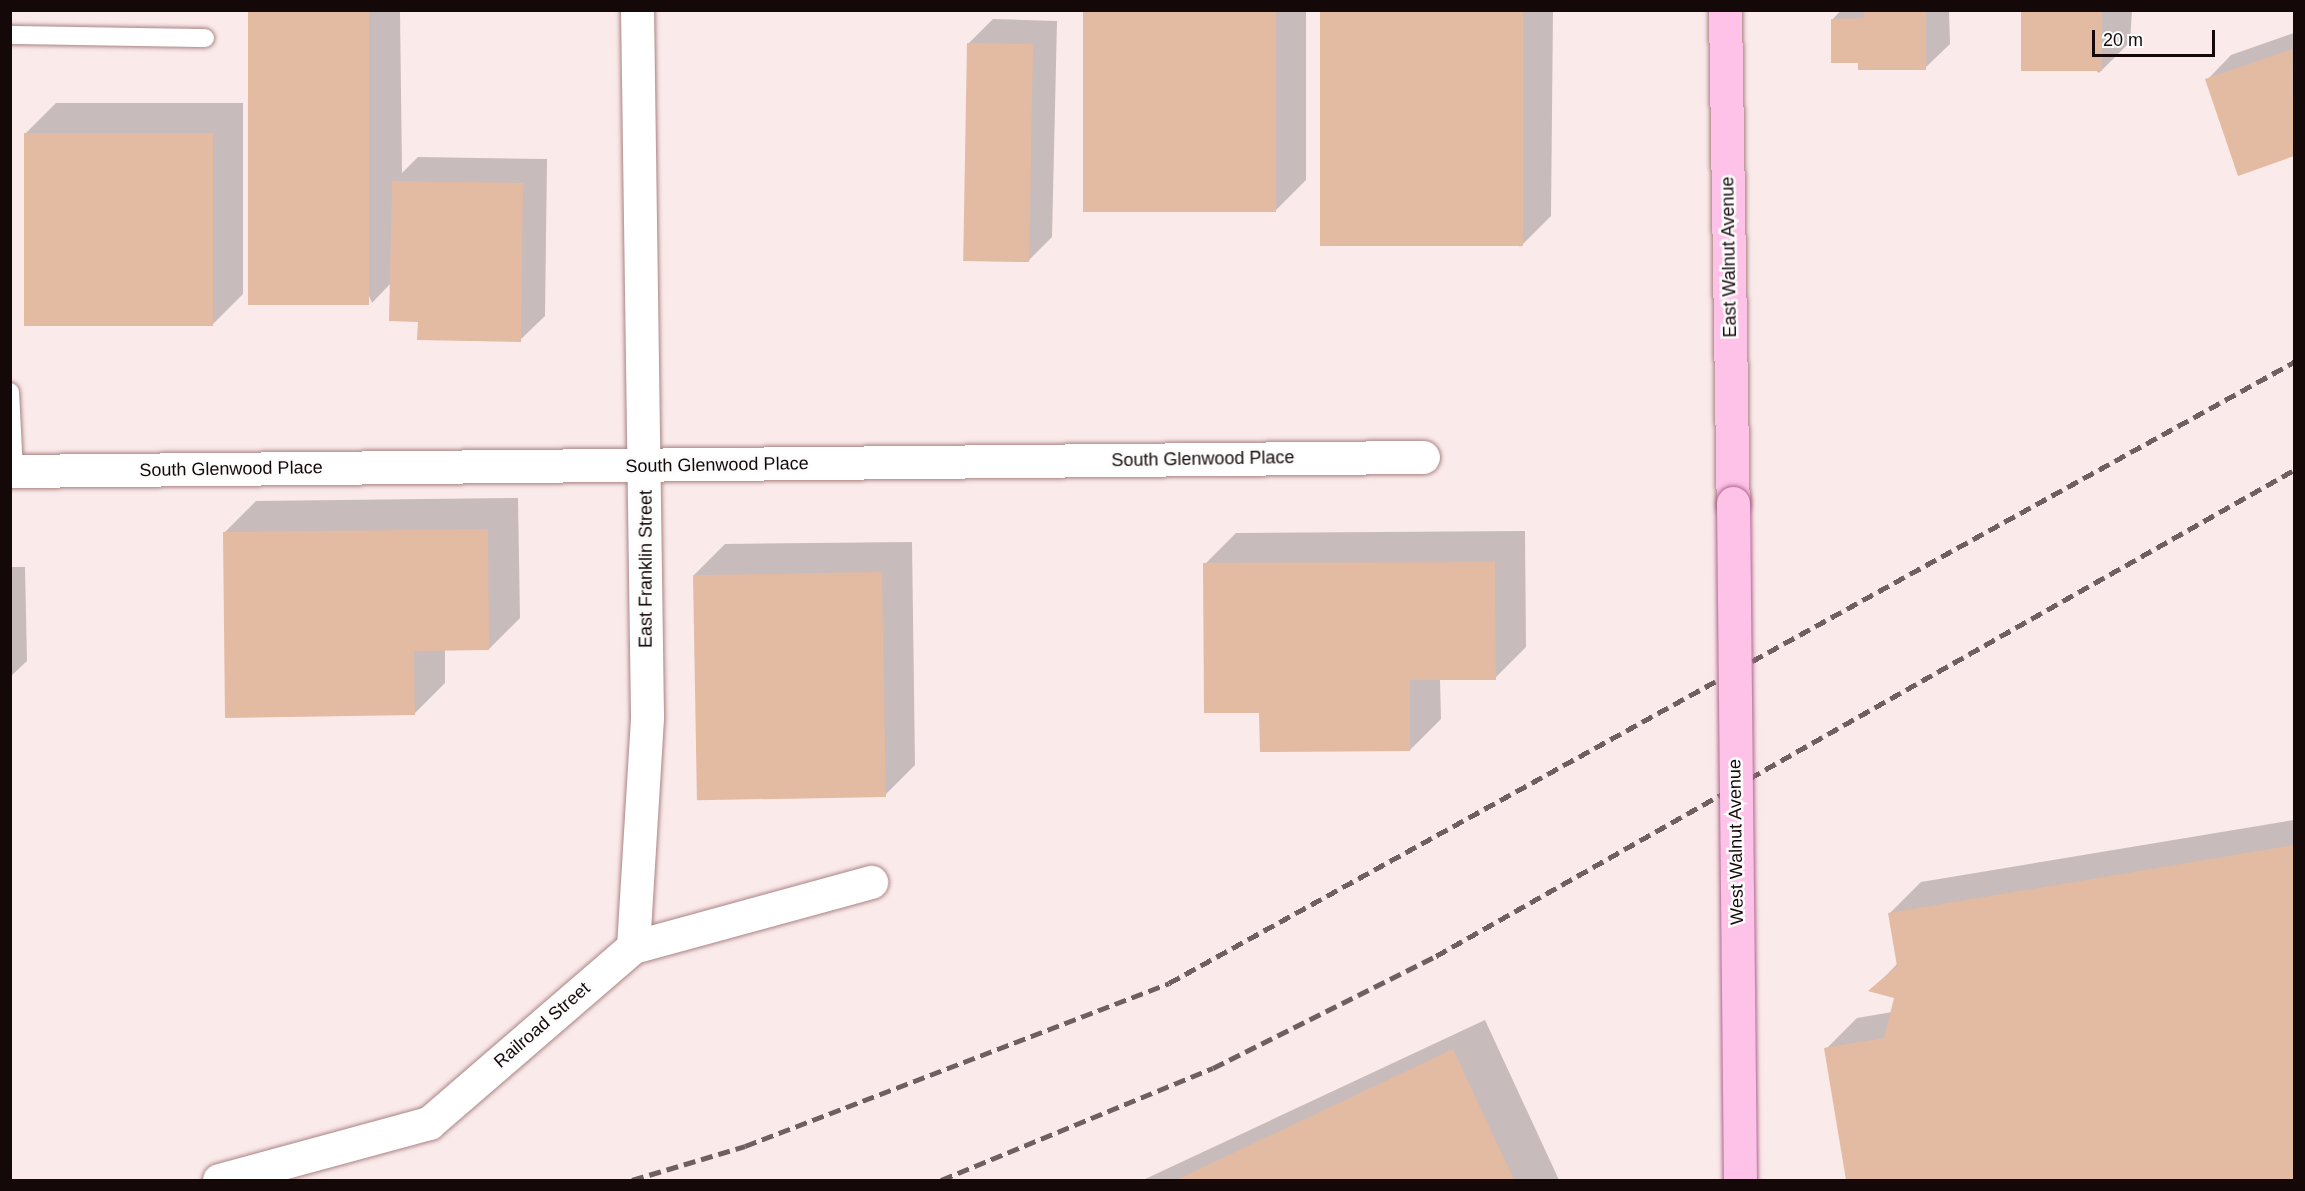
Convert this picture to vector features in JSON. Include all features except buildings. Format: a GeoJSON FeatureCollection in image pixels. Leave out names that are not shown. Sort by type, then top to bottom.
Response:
{"type":"FeatureCollection","features":[{"type":"Feature","properties":{"kind":"main road","name":"East Walnut Avenue"},"geometry":{"type":"LineString","coordinates":[[1725,10],[1733,503]]}},
{"type":"Feature","properties":{"kind":"main road","name":"West Walnut Avenue"},"geometry":{"type":"LineString","coordinates":[[1733,503],[1740,1180]]}},
{"type":"Feature","properties":{"kind":"street","name":"East Franklin Street"},"geometry":{"type":"LineString","coordinates":[[633,947],[647,716],[637,10]]}},
{"type":"Feature","properties":{"kind":"street","name":"South Glenwood Place"},"geometry":{"type":"LineString","coordinates":[[12,471],[1423,457]]}},
{"type":"Feature","properties":{"kind":"street","name":"Railroad Street"},"geometry":{"type":"LineString","coordinates":[[219,1180],[429,1123],[633,947],[871,882]]}},
{"type":"Feature","properties":{"kind":"lane"},"geometry":{"type":"LineString","coordinates":[[10,35],[205,38]]}},
{"type":"Feature","properties":{"kind":"lane"},"geometry":{"type":"LineString","coordinates":[[10,392],[12,471]]}},
{"type":"Feature","properties":{"kind":"railway"},"geometry":{"type":"LineString","coordinates":[[632,1180],[745,1146],[1169,983],[2294,362]]}},
{"type":"Feature","properties":{"kind":"railway"},"geometry":{"type":"LineString","coordinates":[[941,1180],[1213,1068],[1436,956],[2294,470]]}}]}
